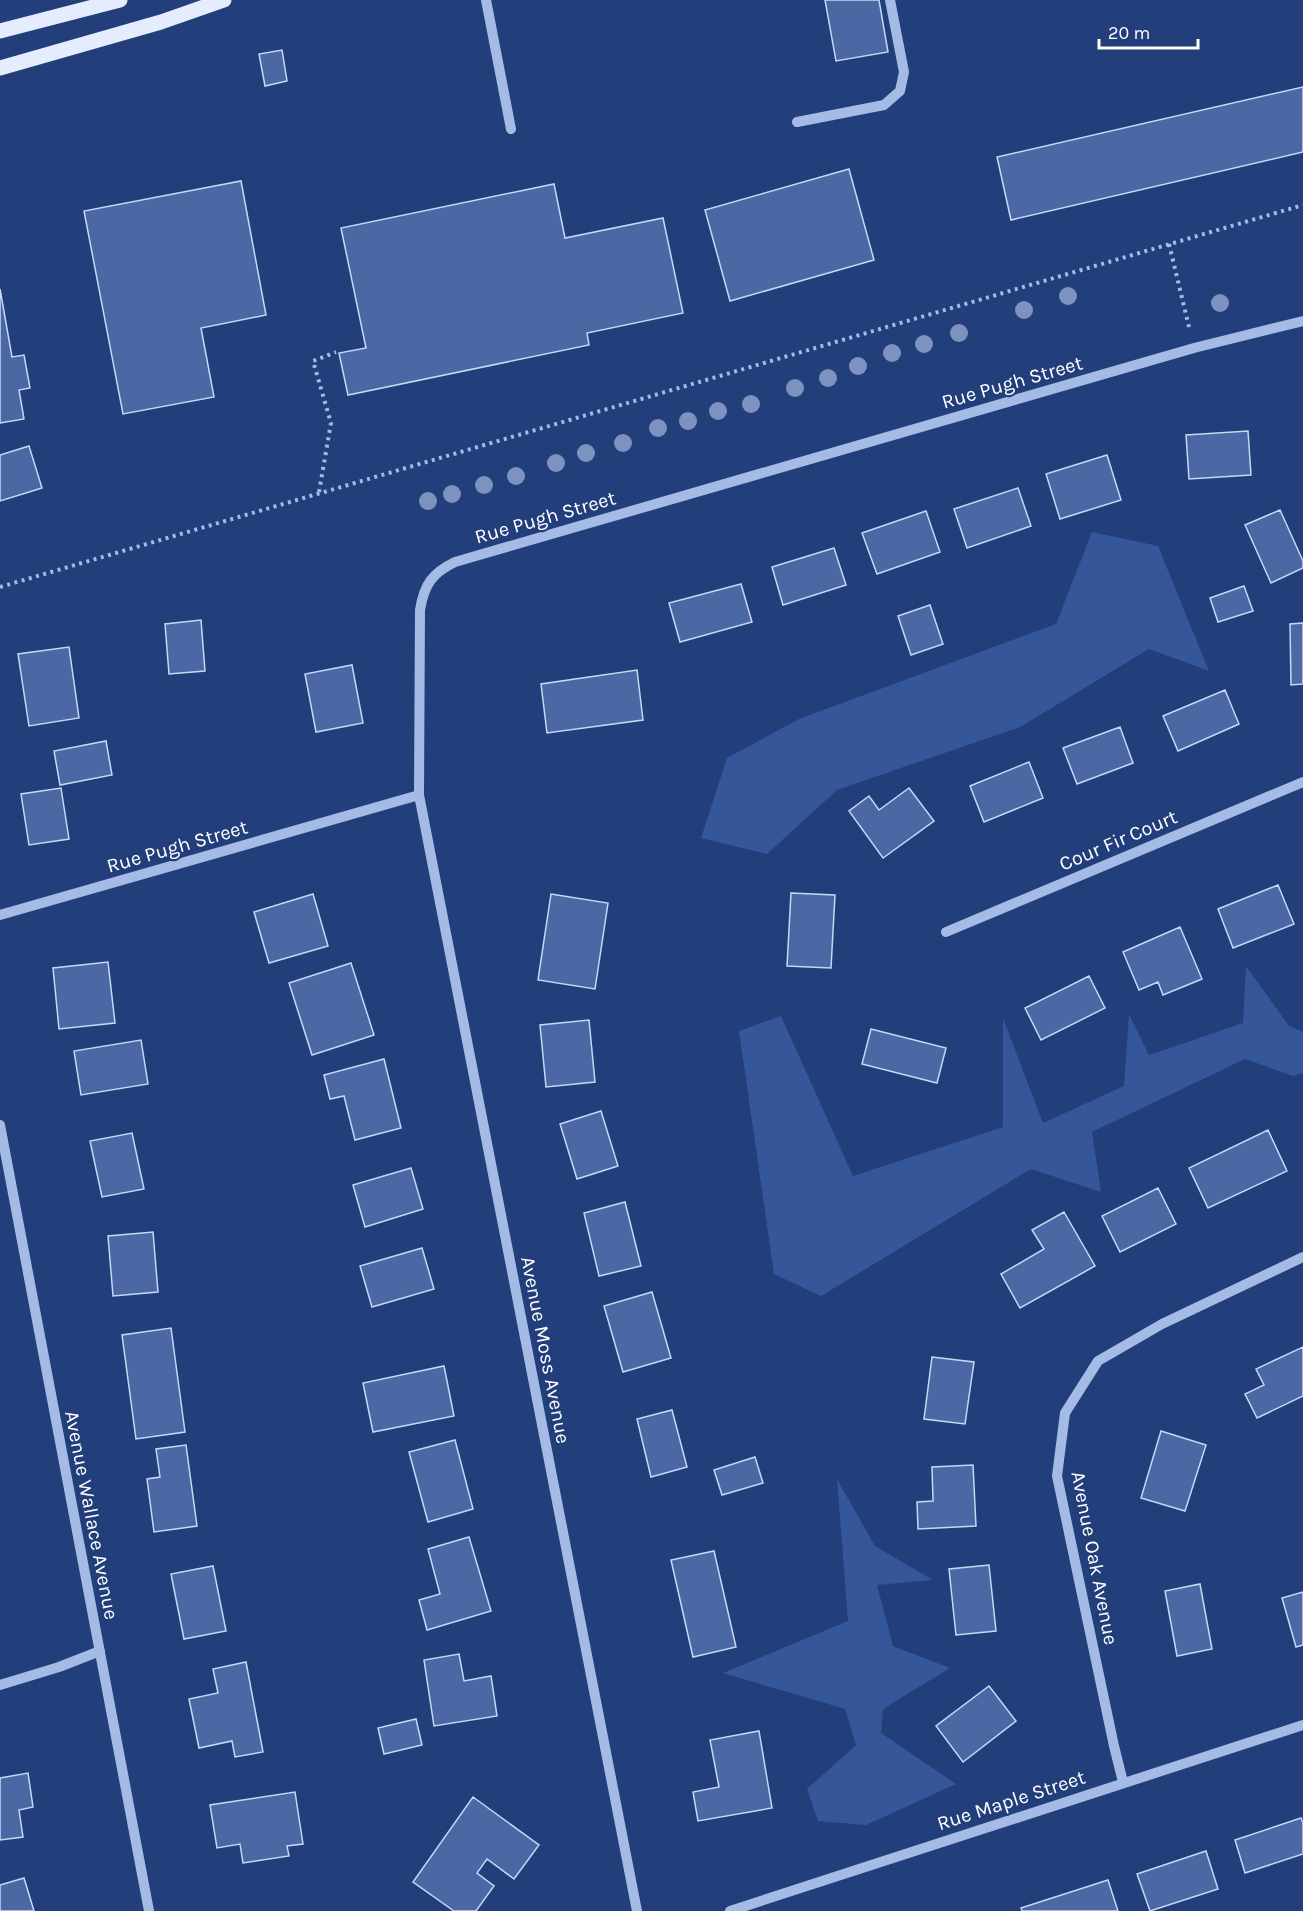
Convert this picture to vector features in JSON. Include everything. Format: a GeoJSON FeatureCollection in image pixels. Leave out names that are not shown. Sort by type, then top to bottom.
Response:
{"type":"FeatureCollection","features":[{"type":"Feature","properties":{"kind":"main road"},"geometry":{"type":"LineString","coordinates":[[0,31],[120,0]]}},
{"type":"Feature","properties":{"kind":"main road"},"geometry":{"type":"LineString","coordinates":[[0,68],[161,22],[224,0]]}},
{"type":"Feature","properties":{"kind":"street"},"geometry":{"type":"LineString","coordinates":[[486,0],[512,129]]}},
{"type":"Feature","properties":{"kind":"street"},"geometry":{"type":"LineString","coordinates":[[797,122],[884,105],[900,91],[904,72],[890,0]]}},
{"type":"Feature","properties":{"kind":"street","name":"Rue Pugh Street"},"geometry":{"type":"LineString","coordinates":[[0,915],[419,795],[420,610],[426,585],[444,567],[1194,348],[1303,321]]}},
{"type":"Feature","properties":{"kind":"street","name":"Cour Fir Court"},"geometry":{"type":"LineString","coordinates":[[946,932],[1303,782]]}},
{"type":"Feature","properties":{"kind":"street","name":"Avenue Moss Avenue"},"geometry":{"type":"LineString","coordinates":[[419,795],[637,1911]]}},
{"type":"Feature","properties":{"kind":"street","name":"Avenue Wallace Avenue"},"geometry":{"type":"LineString","coordinates":[[0,1125],[149,1911]]}},
{"type":"Feature","properties":{"kind":"street","name":"Avenue Oak Avenue"},"geometry":{"type":"LineString","coordinates":[[1123,1782],[1058,1476],[1065,1413],[1098,1361],[1162,1324],[1303,1257]]}},
{"type":"Feature","properties":{"kind":"street"},"geometry":{"type":"LineString","coordinates":[[0,1685],[59,1667],[100,1651]]}},
{"type":"Feature","properties":{"kind":"street","name":"Rue Maple Street"},"geometry":{"type":"LineString","coordinates":[[730,1911],[1303,1725]]}},
{"type":"Feature","properties":{"kind":"path"},"geometry":{"type":"LineString","coordinates":[[0,587],[1303,205]]}},
{"type":"Feature","properties":{"kind":"path"},"geometry":{"type":"LineString","coordinates":[[1169,244],[1194,348]]}},
{"type":"Feature","properties":{"kind":"path"},"geometry":{"type":"LineString","coordinates":[[319,492],[331,423],[313,361],[336,352]]}},
{"type":"Feature","properties":{"kind":"shaded area"},"geometry":{"type":"Polygon","coordinates":[[[1092,532],[1158,546],[1209,671],[1149,649],[1020,727],[837,790],[767,854],[701,838],[727,758],[799,719],[1056,624],[1092,532]]]}},
{"type":"Feature","properties":{"kind":"shaded area"},"geometry":{"type":"Polygon","coordinates":[[[1246,966],[1289,1026],[1303,1032],[1303,1073],[1293,1076],[1245,1059],[1092,1132],[1101,1192],[1031,1169],[821,1296],[774,1274],[739,1031],[781,1016],[853,1176],[1003,1127],[1003,1018],[1043,1123],[1124,1086],[1129,1014],[1149,1055],[1243,1023],[1246,966]]]}},
{"type":"Feature","properties":{"kind":"shaded area"},"geometry":{"type":"Polygon","coordinates":[[[837,1479],[875,1546],[933,1580],[877,1585],[893,1646],[950,1668],[883,1709],[881,1733],[956,1784],[866,1825],[818,1821],[807,1789],[856,1745],[845,1709],[723,1673],[848,1621],[837,1479]]]}},
{"type":"Feature","properties":{"kind":"building"},"geometry":{"type":"Polygon","coordinates":[[[825,0],[879,0],[888,52],[836,61],[825,0]]]}},
{"type":"Feature","properties":{"kind":"building"},"geometry":{"type":"Polygon","coordinates":[[[282,50],[287,81],[265,86],[259,54],[282,50]]]}},
{"type":"Feature","properties":{"kind":"building"},"geometry":{"type":"Polygon","coordinates":[[[1303,87],[1303,152],[1011,220],[997,157],[1303,87]]]}},
{"type":"Feature","properties":{"kind":"building"},"geometry":{"type":"Polygon","coordinates":[[[849,169],[874,260],[730,301],[705,210],[849,169]]]}},
{"type":"Feature","properties":{"kind":"building"},"geometry":{"type":"Polygon","coordinates":[[[241,181],[266,315],[201,328],[214,397],[123,414],[84,211],[241,181]]]}},
{"type":"Feature","properties":{"kind":"building"},"geometry":{"type":"Polygon","coordinates":[[[554,184],[565,238],[663,218],[683,313],[587,333],[589,345],[348,395],[339,353],[366,348],[341,228],[554,184]]]}},
{"type":"Feature","properties":{"kind":"building"},"geometry":{"type":"Polygon","coordinates":[[[0,289],[12,357],[24,355],[30,388],[19,390],[24,419],[0,423],[0,289]]]}},
{"type":"Feature","properties":{"kind":"building"},"geometry":{"type":"Polygon","coordinates":[[[1248,431],[1251,475],[1189,479],[1186,435],[1248,431]]]}},
{"type":"Feature","properties":{"kind":"building"},"geometry":{"type":"Polygon","coordinates":[[[29,446],[42,488],[0,501],[0,455],[29,446]]]}},
{"type":"Feature","properties":{"kind":"building"},"geometry":{"type":"Polygon","coordinates":[[[1107,455],[1121,500],[1060,519],[1046,474],[1107,455]]]}},
{"type":"Feature","properties":{"kind":"building"},"geometry":{"type":"Polygon","coordinates":[[[1018,488],[1031,526],[967,548],[954,509],[1018,488]]]}},
{"type":"Feature","properties":{"kind":"building"},"geometry":{"type":"Polygon","coordinates":[[[1280,510],[1303,561],[1303,568],[1271,583],[1245,525],[1280,510]]]}},
{"type":"Feature","properties":{"kind":"building"},"geometry":{"type":"Polygon","coordinates":[[[926,511],[940,552],[877,574],[862,533],[926,511]]]}},
{"type":"Feature","properties":{"kind":"building"},"geometry":{"type":"Polygon","coordinates":[[[834,548],[846,585],[783,605],[772,567],[834,548]]]}},
{"type":"Feature","properties":{"kind":"building"},"geometry":{"type":"Polygon","coordinates":[[[741,584],[752,622],[680,642],[669,603],[741,584]]]}},
{"type":"Feature","properties":{"kind":"building"},"geometry":{"type":"Polygon","coordinates":[[[1244,586],[1253,611],[1218,622],[1210,598],[1244,586]]]}},
{"type":"Feature","properties":{"kind":"building"},"geometry":{"type":"Polygon","coordinates":[[[930,605],[943,644],[911,655],[898,616],[930,605]]]}},
{"type":"Feature","properties":{"kind":"building"},"geometry":{"type":"Polygon","coordinates":[[[201,620],[205,671],[169,674],[165,624],[201,620]]]}},
{"type":"Feature","properties":{"kind":"building"},"geometry":{"type":"Polygon","coordinates":[[[1303,623],[1303,684],[1291,685],[1290,624],[1303,623]]]}},
{"type":"Feature","properties":{"kind":"building"},"geometry":{"type":"Polygon","coordinates":[[[69,647],[79,718],[29,726],[18,654],[69,647]]]}},
{"type":"Feature","properties":{"kind":"building"},"geometry":{"type":"Polygon","coordinates":[[[352,665],[363,723],[316,732],[305,674],[352,665]]]}},
{"type":"Feature","properties":{"kind":"building"},"geometry":{"type":"Polygon","coordinates":[[[637,670],[643,720],[547,733],[541,684],[637,670]]]}},
{"type":"Feature","properties":{"kind":"building"},"geometry":{"type":"Polygon","coordinates":[[[1225,690],[1239,724],[1178,751],[1163,716],[1225,690]]]}},
{"type":"Feature","properties":{"kind":"building"},"geometry":{"type":"Polygon","coordinates":[[[1120,727],[1133,763],[1077,784],[1063,748],[1120,727]]]}},
{"type":"Feature","properties":{"kind":"building"},"geometry":{"type":"Polygon","coordinates":[[[106,741],[112,775],[60,785],[54,751],[106,741]]]}},
{"type":"Feature","properties":{"kind":"building"},"geometry":{"type":"Polygon","coordinates":[[[1029,762],[1043,798],[984,822],[970,786],[1029,762]]]}},
{"type":"Feature","properties":{"kind":"building"},"geometry":{"type":"Polygon","coordinates":[[[61,788],[69,839],[29,845],[21,794],[61,788]]]}},
{"type":"Feature","properties":{"kind":"building"},"geometry":{"type":"Polygon","coordinates":[[[909,788],[934,821],[883,858],[849,811],[869,796],[879,810],[909,788]]]}},
{"type":"Feature","properties":{"kind":"building"},"geometry":{"type":"Polygon","coordinates":[[[1278,885],[1294,924],[1233,948],[1218,909],[1278,885]]]}},
{"type":"Feature","properties":{"kind":"building"},"geometry":{"type":"Polygon","coordinates":[[[791,893],[835,895],[831,968],[787,966],[791,893]]]}},
{"type":"Feature","properties":{"kind":"building"},"geometry":{"type":"Polygon","coordinates":[[[313,894],[328,946],[269,963],[254,912],[313,894]]]}},
{"type":"Feature","properties":{"kind":"building"},"geometry":{"type":"Polygon","coordinates":[[[551,894],[608,903],[595,989],[538,980],[551,894]]]}},
{"type":"Feature","properties":{"kind":"building"},"geometry":{"type":"Polygon","coordinates":[[[1180,927],[1202,979],[1163,995],[1158,982],[1139,990],[1123,952],[1180,927]]]}},
{"type":"Feature","properties":{"kind":"building"},"geometry":{"type":"Polygon","coordinates":[[[108,962],[115,1023],[59,1029],[53,968],[108,962]]]}},
{"type":"Feature","properties":{"kind":"building"},"geometry":{"type":"Polygon","coordinates":[[[351,963],[374,1035],[312,1055],[289,983],[351,963]]]}},
{"type":"Feature","properties":{"kind":"building"},"geometry":{"type":"Polygon","coordinates":[[[1089,976],[1105,1008],[1041,1040],[1025,1008],[1089,976]]]}},
{"type":"Feature","properties":{"kind":"building"},"geometry":{"type":"Polygon","coordinates":[[[589,1020],[595,1082],[546,1087],[540,1025],[589,1020]]]}},
{"type":"Feature","properties":{"kind":"building"},"geometry":{"type":"Polygon","coordinates":[[[871,1029],[946,1048],[937,1083],[862,1064],[871,1029]]]}},
{"type":"Feature","properties":{"kind":"building"},"geometry":{"type":"Polygon","coordinates":[[[141,1040],[148,1084],[81,1095],[74,1051],[141,1040]]]}},
{"type":"Feature","properties":{"kind":"building"},"geometry":{"type":"Polygon","coordinates":[[[384,1059],[401,1128],[355,1140],[344,1096],[330,1099],[324,1075],[384,1059]]]}},
{"type":"Feature","properties":{"kind":"building"},"geometry":{"type":"Polygon","coordinates":[[[601,1111],[618,1166],[577,1179],[560,1124],[601,1111]]]}},
{"type":"Feature","properties":{"kind":"building"},"geometry":{"type":"Polygon","coordinates":[[[1268,1130],[1287,1171],[1208,1208],[1189,1168],[1268,1130]]]}},
{"type":"Feature","properties":{"kind":"building"},"geometry":{"type":"Polygon","coordinates":[[[132,1133],[144,1189],[102,1197],[90,1141],[132,1133]]]}},
{"type":"Feature","properties":{"kind":"building"},"geometry":{"type":"Polygon","coordinates":[[[411,1168],[423,1209],[365,1227],[353,1185],[411,1168]]]}},
{"type":"Feature","properties":{"kind":"building"},"geometry":{"type":"Polygon","coordinates":[[[1158,1188],[1176,1224],[1120,1252],[1102,1216],[1158,1188]]]}},
{"type":"Feature","properties":{"kind":"building"},"geometry":{"type":"Polygon","coordinates":[[[625,1202],[641,1266],[599,1276],[584,1213],[625,1202]]]}},
{"type":"Feature","properties":{"kind":"building"},"geometry":{"type":"Polygon","coordinates":[[[1064,1212],[1095,1266],[1020,1308],[1001,1274],[1044,1249],[1032,1230],[1064,1212]]]}},
{"type":"Feature","properties":{"kind":"building"},"geometry":{"type":"Polygon","coordinates":[[[153,1232],[158,1292],[113,1296],[108,1236],[153,1232]]]}},
{"type":"Feature","properties":{"kind":"building"},"geometry":{"type":"Polygon","coordinates":[[[422,1248],[434,1289],[372,1307],[360,1266],[422,1248]]]}},
{"type":"Feature","properties":{"kind":"building"},"geometry":{"type":"Polygon","coordinates":[[[652,1292],[671,1358],[623,1372],[604,1306],[652,1292]]]}},
{"type":"Feature","properties":{"kind":"building"},"geometry":{"type":"Polygon","coordinates":[[[171,1328],[185,1432],[136,1439],[122,1335],[171,1328]]]}},
{"type":"Feature","properties":{"kind":"building"},"geometry":{"type":"Polygon","coordinates":[[[1303,1347],[1303,1396],[1257,1418],[1245,1394],[1264,1385],[1256,1369],[1303,1347]]]}},
{"type":"Feature","properties":{"kind":"building"},"geometry":{"type":"Polygon","coordinates":[[[932,1357],[974,1362],[965,1424],[924,1419],[932,1357]]]}},
{"type":"Feature","properties":{"kind":"building"},"geometry":{"type":"Polygon","coordinates":[[[444,1366],[454,1416],[373,1432],[363,1383],[444,1366]]]}},
{"type":"Feature","properties":{"kind":"building"},"geometry":{"type":"Polygon","coordinates":[[[672,1410],[687,1467],[651,1477],[637,1419],[672,1410]]]}},
{"type":"Feature","properties":{"kind":"building"},"geometry":{"type":"Polygon","coordinates":[[[1161,1431],[1206,1445],[1185,1511],[1141,1498],[1161,1431]]]}},
{"type":"Feature","properties":{"kind":"building"},"geometry":{"type":"Polygon","coordinates":[[[455,1440],[473,1509],[428,1522],[409,1452],[455,1440]]]}},
{"type":"Feature","properties":{"kind":"building"},"geometry":{"type":"Polygon","coordinates":[[[186,1445],[197,1526],[154,1532],[147,1479],[160,1477],[156,1449],[186,1445]]]}},
{"type":"Feature","properties":{"kind":"building"},"geometry":{"type":"Polygon","coordinates":[[[755,1457],[763,1483],[722,1495],[714,1470],[755,1457]]]}},
{"type":"Feature","properties":{"kind":"building"},"geometry":{"type":"Polygon","coordinates":[[[973,1465],[976,1526],[918,1529],[917,1502],[933,1501],[932,1467],[973,1465]]]}},
{"type":"Feature","properties":{"kind":"building"},"geometry":{"type":"Polygon","coordinates":[[[469,1537],[491,1611],[427,1630],[419,1600],[440,1594],[428,1549],[469,1537]]]}},
{"type":"Feature","properties":{"kind":"building"},"geometry":{"type":"Polygon","coordinates":[[[714,1551],[736,1647],[693,1657],[671,1560],[714,1551]]]}},
{"type":"Feature","properties":{"kind":"building"},"geometry":{"type":"Polygon","coordinates":[[[989,1565],[996,1631],[956,1635],[949,1569],[989,1565]]]}},
{"type":"Feature","properties":{"kind":"building"},"geometry":{"type":"Polygon","coordinates":[[[213,1566],[226,1631],[184,1639],[171,1574],[213,1566]]]}},
{"type":"Feature","properties":{"kind":"building"},"geometry":{"type":"Polygon","coordinates":[[[1200,1584],[1212,1649],[1177,1656],[1165,1591],[1200,1584]]]}},
{"type":"Feature","properties":{"kind":"building"},"geometry":{"type":"Polygon","coordinates":[[[1303,1592],[1303,1645],[1296,1647],[1282,1598],[1303,1592]]]}},
{"type":"Feature","properties":{"kind":"building"},"geometry":{"type":"Polygon","coordinates":[[[459,1654],[464,1681],[491,1676],[497,1716],[434,1726],[424,1660],[459,1654]]]}},
{"type":"Feature","properties":{"kind":"building"},"geometry":{"type":"Polygon","coordinates":[[[246,1662],[263,1752],[235,1757],[232,1741],[199,1748],[189,1699],[218,1693],[213,1669],[246,1662]]]}},
{"type":"Feature","properties":{"kind":"building"},"geometry":{"type":"Polygon","coordinates":[[[989,1686],[1016,1721],[963,1762],[936,1726],[989,1686]]]}},
{"type":"Feature","properties":{"kind":"building"},"geometry":{"type":"Polygon","coordinates":[[[416,1719],[422,1745],[384,1754],[378,1728],[416,1719]]]}},
{"type":"Feature","properties":{"kind":"building"},"geometry":{"type":"Polygon","coordinates":[[[759,1731],[772,1808],[698,1821],[693,1792],[719,1787],[710,1740],[759,1731]]]}},
{"type":"Feature","properties":{"kind":"building"},"geometry":{"type":"Polygon","coordinates":[[[28,1773],[33,1807],[19,1810],[23,1837],[0,1840],[0,1778],[28,1773]]]}},
{"type":"Feature","properties":{"kind":"building"},"geometry":{"type":"Polygon","coordinates":[[[295,1792],[303,1844],[287,1846],[289,1856],[243,1863],[240,1844],[217,1848],[210,1805],[295,1792]]]}},
{"type":"Feature","properties":{"kind":"building"},"geometry":{"type":"Polygon","coordinates":[[[473,1797],[539,1845],[514,1879],[487,1859],[477,1873],[494,1886],[476,1911],[454,1911],[413,1882],[473,1797]]]}},
{"type":"Feature","properties":{"kind":"building"},"geometry":{"type":"Polygon","coordinates":[[[1301,1818],[1303,1854],[1245,1873],[1235,1840],[1301,1818]]]}},
{"type":"Feature","properties":{"kind":"building"},"geometry":{"type":"Polygon","coordinates":[[[1206,1851],[1218,1889],[1150,1911],[1137,1874],[1206,1851]]]}},
{"type":"Feature","properties":{"kind":"building"},"geometry":{"type":"Polygon","coordinates":[[[24,1878],[34,1911],[0,1911],[0,1885],[24,1878]]]}},
{"type":"Feature","properties":{"kind":"building"},"geometry":{"type":"Polygon","coordinates":[[[1108,1880],[1118,1911],[1022,1911],[1021,1908],[1108,1880]]]}}]}
